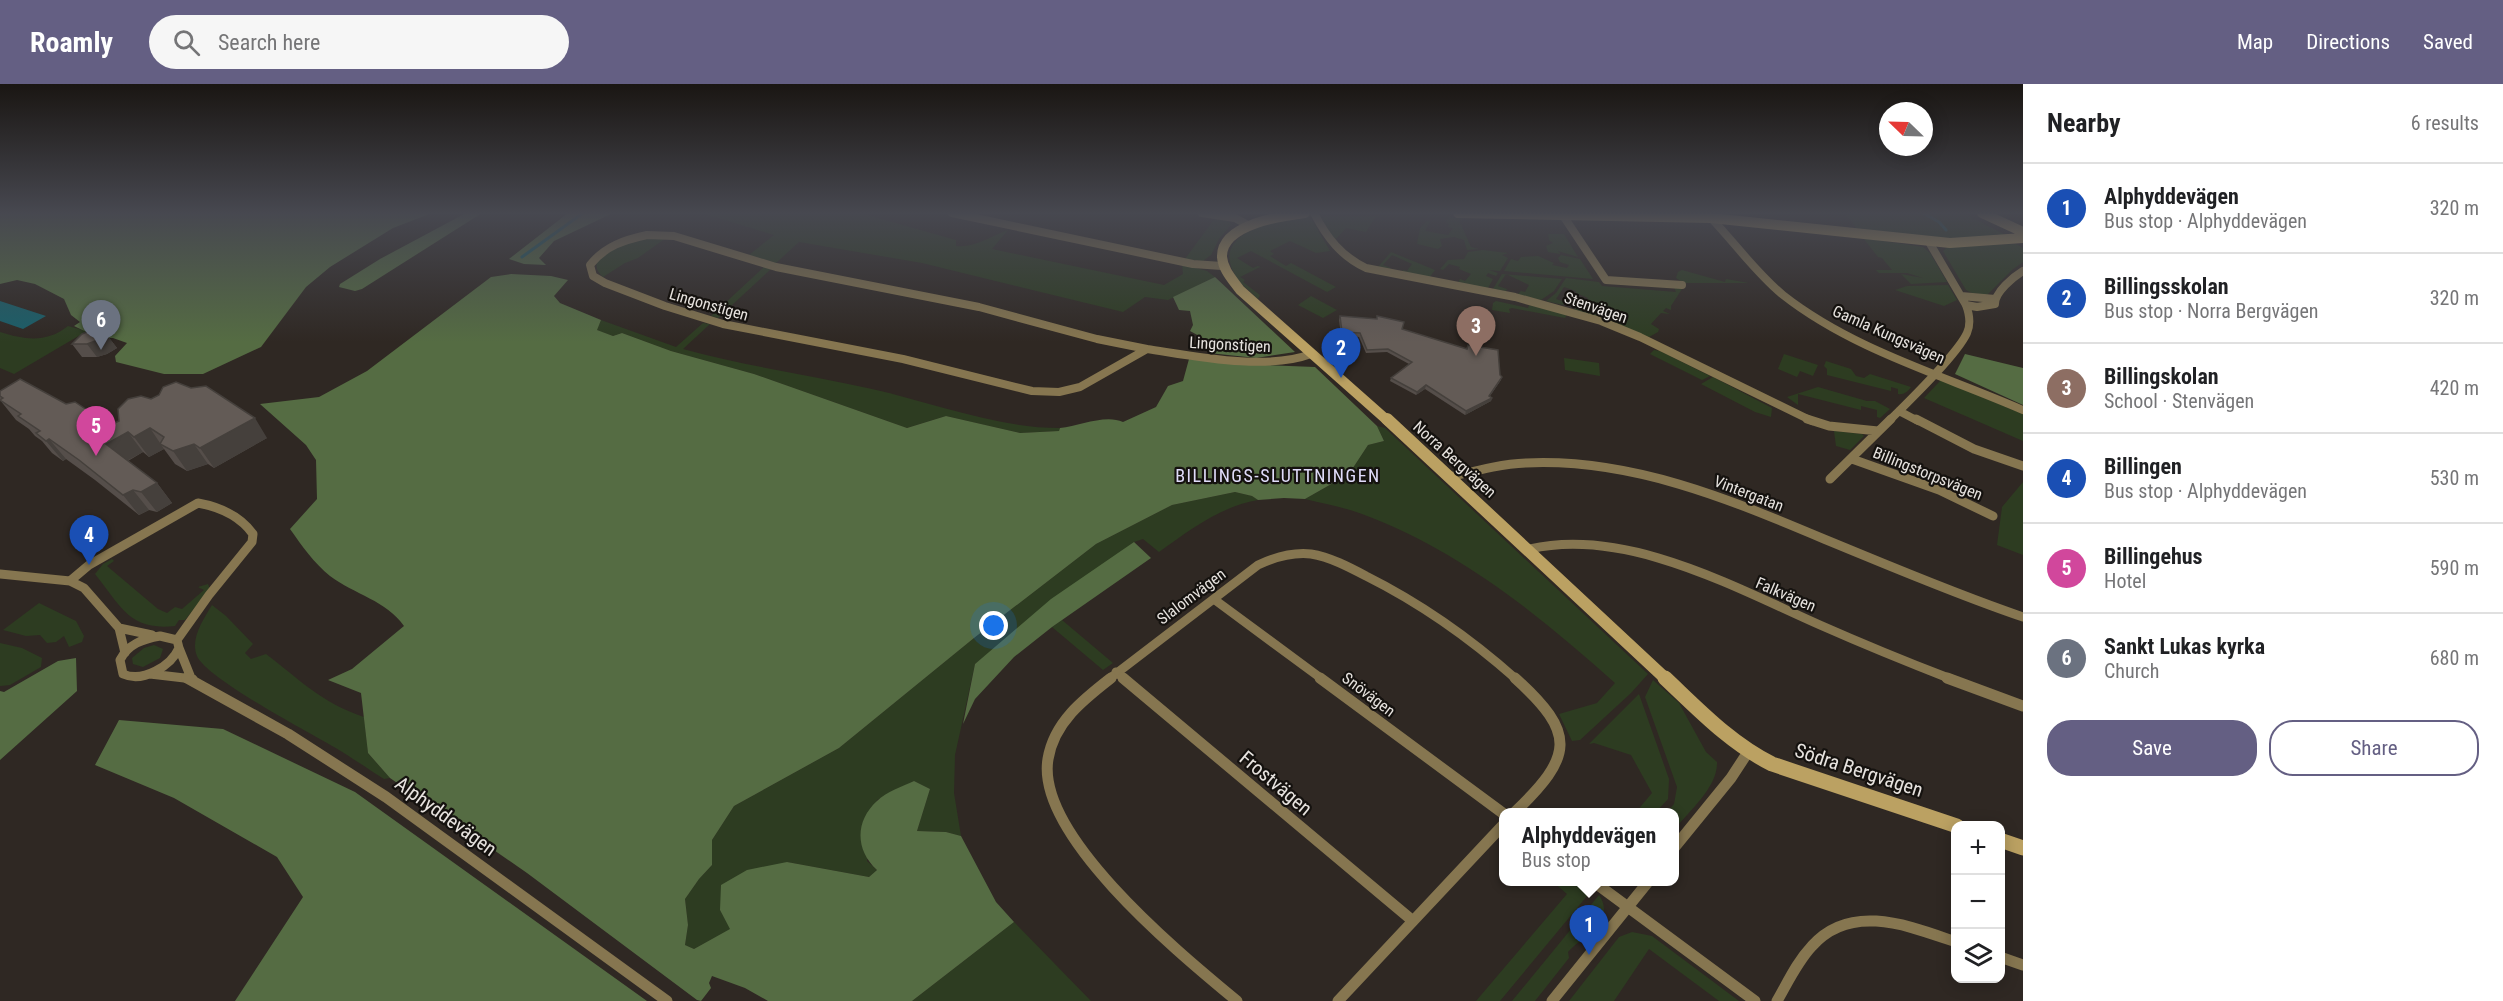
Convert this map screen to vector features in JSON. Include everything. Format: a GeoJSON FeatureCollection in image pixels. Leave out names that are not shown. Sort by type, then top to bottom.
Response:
{"type":"FeatureCollection","features":[{"type":"Feature","properties":{"kind":"street","name":"Lingonstigen"},"geometry":{"type":"LineString","coordinates":[[597,256],[590,265],[593,276],[605,283],[710,320],[755,331],[912,361],[1032,391],[1059,392],[1080,387],[1147,349]]}},
{"type":"Feature","properties":{"kind":"street","name":"Lingonstigen"},"geometry":{"type":"LineString","coordinates":[[740,256],[770,265],[979,307],[1097,339],[1147,349],[1232,360],[1295,360],[1311,354]]}},
{"type":"Feature","properties":{"kind":"street"},"geometry":{"type":"LineString","coordinates":[[1154,256],[1193,264],[1222,266],[1222,256]]}},
{"type":"Feature","properties":{"kind":"street","name":"Stenvägen"},"geometry":{"type":"LineString","coordinates":[[1344,256],[1366,268],[1515,297],[1587,316],[1640,337],[1802,418],[1829,426],[1878,431]]}},
{"type":"Feature","properties":{"kind":"street"},"geometry":{"type":"LineString","coordinates":[[1590,256],[1606,280],[1682,285]]}},
{"type":"Feature","properties":{"kind":"street","name":"Gamla Kungsvägen"},"geometry":{"type":"LineString","coordinates":[[1743,256],[1758,273],[1802,309],[1857,340],[2023,410]]}},
{"type":"Feature","properties":{"kind":"street","name":"Billingstorpsvägen"},"geometry":{"type":"LineString","coordinates":[[1830,478],[1899,411],[1968,331],[1969,314],[1966,305],[1937,256]]}},
{"type":"Feature","properties":{"kind":"street","name":"Norra Bergvägen"},"geometry":{"type":"LineString","coordinates":[[1222,266],[1240,290],[1311,354],[1323,361],[1530,549],[1728,737],[1748,752]]}},
{"type":"Feature","properties":{"kind":"street"},"geometry":{"type":"LineString","coordinates":[[1966,305],[1990,306],[1995,303],[1995,299],[2014,276],[2023,271]]}},
{"type":"Feature","properties":{"kind":"street"},"geometry":{"type":"LineString","coordinates":[[1961,296],[1995,299]]}},
{"type":"Feature","properties":{"kind":"street"},"geometry":{"type":"LineString","coordinates":[[1899,411],[1974,449],[2023,466]]}},
{"type":"Feature","properties":{"kind":"street","name":"Billingstorpsvägen"},"geometry":{"type":"LineString","coordinates":[[1852,459],[1939,490],[1993,516]]}},
{"type":"Feature","properties":{"kind":"street","name":"Vintergatan"},"geometry":{"type":"LineString","coordinates":[[1450,477],[1497,466],[1540,463],[1605,468],[1664,480],[1728,500],[1950,591],[2023,617]]}},
{"type":"Feature","properties":{"kind":"street"},"geometry":{"type":"LineString","coordinates":[[69,581],[89,565],[198,502],[212,504],[248,526],[253,534],[252,542],[209,596],[178,643],[171,662],[150,674]]}},
{"type":"Feature","properties":{"kind":"street","name":"Falkvägen"},"geometry":{"type":"LineString","coordinates":[[1530,549],[1572,542],[1633,552],[1668,563],[1713,579],[1929,671],[2023,706]]}},
{"type":"Feature","properties":{"kind":"street","name":"Slalomvägen"},"geometry":{"type":"LineString","coordinates":[[1237,1001],[1166,941],[1112,886],[1061,821],[1048,789],[1047,766],[1061,726],[1078,703],[1258,565],[1277,555],[1296,553],[1318,555],[1373,579],[1406,597],[1454,629],[1505,669],[1557,727],[1561,742],[1559,758],[1551,776],[1520,808]]}},
{"type":"Feature","properties":{"kind":"street"},"geometry":{"type":"LineString","coordinates":[[0,574],[69,581],[84,588],[119,628],[125,653],[138,642],[154,636]]}},
{"type":"Feature","properties":{"kind":"street","name":"Snövägen"},"geometry":{"type":"LineString","coordinates":[[1215,600],[1499,811]]}},
{"type":"Feature","properties":{"kind":"street"},"geometry":{"type":"LineString","coordinates":[[119,628],[154,636],[172,636],[178,643],[191,678]]}},
{"type":"Feature","properties":{"kind":"street","name":"Alphyddevägen"},"geometry":{"type":"LineString","coordinates":[[125,653],[120,660],[119,668],[123,673],[139,676],[150,674],[191,678],[288,734],[386,797],[667,1001]]}},
{"type":"Feature","properties":{"kind":"street","name":"Frostvägen"},"geometry":{"type":"LineString","coordinates":[[1116,672],[1413,921]]}},
{"type":"Feature","properties":{"kind":"street"},"geometry":{"type":"LineString","coordinates":[[1679,842],[1731,778],[1748,752]]}},
{"type":"Feature","properties":{"kind":"street","name":"Södra Bergvägen"},"geometry":{"type":"LineString","coordinates":[[1748,752],[1772,764],[1951,823]]}},
{"type":"Feature","properties":{"kind":"street"},"geometry":{"type":"LineString","coordinates":[[1338,1001],[1499,828]]}},
{"type":"Feature","properties":{"kind":"street"},"geometry":{"type":"LineString","coordinates":[[2005,841],[2023,848]]}},
{"type":"Feature","properties":{"kind":"street"},"geometry":{"type":"LineString","coordinates":[[1599,886],[1755,1001]]}},
{"type":"Feature","properties":{"kind":"street"},"geometry":{"type":"LineString","coordinates":[[1552,1001],[1645,886]]}},
{"type":"Feature","properties":{"kind":"street"},"geometry":{"type":"LineString","coordinates":[[1777,1001],[1812,945],[1826,931],[1848,921],[1884,921],[1951,941]]}},
{"type":"Feature","properties":{"kind":"street"},"geometry":{"type":"LineString","coordinates":[[2005,958],[2023,964]]}},
{"type":"Feature","properties":{"kind":"green space"},"geometry":{"type":"Polygon","coordinates":[[[0,256],[348,256],[306,287],[261,347],[203,374],[164,374],[116,362],[115,356],[127,343],[113,338],[99,338],[74,326],[80,322],[71,315],[64,299],[35,284],[17,280],[0,284],[0,256]]]}},
{"type":"Feature","properties":{"kind":"green space"},"geometry":{"type":"Polygon","coordinates":[[[386,256],[414,256],[362,289],[355,291],[339,287],[340,284],[386,256]]]}},
{"type":"Feature","properties":{"kind":"green space"},"geometry":{"type":"Polygon","coordinates":[[[513,256],[541,256],[539,258],[546,265],[524,264],[509,259],[513,256]]]}},
{"type":"Feature","properties":{"kind":"green space"},"geometry":{"type":"Polygon","coordinates":[[[641,256],[603,277],[597,270],[597,263],[601,257],[641,256]]]}},
{"type":"Feature","properties":{"kind":"green space"},"geometry":{"type":"Polygon","coordinates":[[[752,256],[784,256],[776,263],[752,256]]]}},
{"type":"Feature","properties":{"kind":"green space"},"geometry":{"type":"Polygon","coordinates":[[[880,256],[1024,256],[1164,285],[1183,274],[1182,264],[1207,271],[1215,277],[1168,300],[1145,297],[1123,312],[922,263],[880,256]]]}},
{"type":"Feature","properties":{"kind":"green space"},"geometry":{"type":"Polygon","coordinates":[[[1187,256],[1210,256],[1203,261],[1185,259],[1187,256]]]}},
{"type":"Feature","properties":{"kind":"green space"},"geometry":{"type":"Polygon","coordinates":[[[1241,256],[1237,258],[1253,268],[1258,266],[1266,269],[1260,267],[1240,277],[1260,295],[1258,299],[1235,275],[1229,257],[1241,256]]]}},
{"type":"Feature","properties":{"kind":"green space"},"geometry":{"type":"Polygon","coordinates":[[[1260,256],[1270,256],[1286,266],[1291,263],[1336,287],[1327,292],[1260,256]]]}},
{"type":"Feature","properties":{"kind":"green space"},"geometry":{"type":"Polygon","coordinates":[[[1388,256],[1391,256],[1383,265],[1391,268],[1389,270],[1377,268],[1388,256]]]}},
{"type":"Feature","properties":{"kind":"green space"},"geometry":{"type":"Polygon","coordinates":[[[1394,256],[1400,256],[1435,270],[1429,278],[1400,273],[1403,270],[1407,271],[1412,264],[1394,256]]]}},
{"type":"Feature","properties":{"kind":"green space"},"geometry":{"type":"Polygon","coordinates":[[[1466,256],[1504,256],[1508,258],[1500,271],[1489,270],[1498,273],[1496,276],[1488,273],[1486,276],[1493,279],[1488,288],[1458,283],[1460,279],[1465,281],[1471,274],[1459,269],[1460,267],[1449,264],[1443,270],[1440,269],[1448,260],[1464,259],[1466,256]]]}},
{"type":"Feature","properties":{"kind":"green space"},"geometry":{"type":"Polygon","coordinates":[[[1538,256],[1554,263],[1552,265],[1567,268],[1569,265],[1560,262],[1558,258],[1565,256],[1580,259],[1593,279],[1504,271],[1511,259],[1518,261],[1521,257],[1538,256]]]}},
{"type":"Feature","properties":{"kind":"green space"},"geometry":{"type":"Polygon","coordinates":[[[1932,256],[1947,282],[1911,284],[1901,274],[1923,278],[1907,273],[1879,273],[1876,270],[1892,270],[1882,258],[1878,257],[1932,256]]]}},
{"type":"Feature","properties":{"kind":"green space"},"geometry":{"type":"Polygon","coordinates":[[[1946,256],[2023,256],[2023,262],[1987,295],[1966,290],[1946,256]]]}},
{"type":"Feature","properties":{"kind":"green space"},"geometry":{"type":"Polygon","coordinates":[[[764,267],[771,269],[718,318],[711,316],[764,267]]]}},
{"type":"Feature","properties":{"kind":"green space"},"geometry":{"type":"Polygon","coordinates":[[[1682,270],[1725,282],[1726,279],[1749,283],[1684,283],[1676,278],[1678,272],[1682,270]]]}},
{"type":"Feature","properties":{"kind":"green space"},"geometry":{"type":"Polygon","coordinates":[[[511,274],[551,276],[568,280],[554,296],[560,303],[601,320],[597,330],[613,336],[622,333],[671,351],[754,374],[907,428],[946,416],[1020,433],[1059,431],[1060,428],[1108,419],[1123,422],[1156,407],[1168,386],[1183,381],[1189,359],[1238,364],[1315,367],[1377,426],[1384,441],[1368,445],[1349,474],[1305,499],[1258,500],[1252,496],[1235,492],[1172,505],[1096,544],[974,638],[839,748],[734,806],[712,840],[712,865],[685,899],[688,925],[685,945],[694,949],[730,929],[720,910],[721,885],[747,870],[787,862],[869,877],[877,870],[865,854],[862,845],[860,836],[865,817],[881,798],[914,781],[930,789],[917,831],[946,832],[961,836],[996,902],[1014,922],[912,1001],[768,1001],[745,988],[712,976],[709,983],[711,988],[701,1001],[527,873],[390,778],[368,753],[361,693],[328,680],[352,669],[404,626],[389,610],[330,576],[313,560],[290,529],[317,499],[316,460],[306,445],[260,404],[319,397],[367,371],[491,277],[511,274]]]}},
{"type":"Feature","properties":{"kind":"green space"},"geometry":{"type":"Polygon","coordinates":[[[1502,274],[1506,274],[1498,286],[1507,289],[1506,291],[1493,289],[1502,274]]]}},
{"type":"Feature","properties":{"kind":"green space"},"geometry":{"type":"Polygon","coordinates":[[[1507,274],[1562,279],[1554,291],[1541,300],[1517,295],[1521,291],[1525,292],[1529,285],[1507,274]]]}},
{"type":"Feature","properties":{"kind":"green space"},"geometry":{"type":"Polygon","coordinates":[[[1215,277],[1295,352],[1256,358],[1209,353],[1201,337],[1190,331],[1193,325],[1190,311],[1179,310],[1173,297],[1215,277]]]}},
{"type":"Feature","properties":{"kind":"green space"},"geometry":{"type":"Polygon","coordinates":[[[1566,278],[1599,282],[1602,286],[1676,292],[1674,287],[1682,287],[1682,289],[1671,306],[1671,310],[1666,308],[1663,311],[1670,314],[1661,313],[1651,324],[1659,329],[1649,337],[1574,309],[1580,305],[1584,306],[1588,298],[1576,291],[1564,287],[1556,299],[1565,302],[1563,305],[1546,301],[1556,293],[1566,278]]]}},
{"type":"Feature","properties":{"kind":"green space"},"geometry":{"type":"Polygon","coordinates":[[[1948,285],[1957,300],[1944,306],[1895,290],[1907,286],[1948,285]]]}},
{"type":"Feature","properties":{"kind":"green space"},"geometry":{"type":"Polygon","coordinates":[[[1311,296],[1337,310],[1323,318],[1298,305],[1311,296]]]}},
{"type":"Feature","properties":{"kind":"green space"},"geometry":{"type":"Polygon","coordinates":[[[1496,301],[1528,308],[1529,305],[1567,314],[1565,318],[1512,308],[1509,309],[1510,313],[1492,310],[1493,303],[1496,301]]]}},
{"type":"Feature","properties":{"kind":"green space"},"geometry":{"type":"Polygon","coordinates":[[[601,320],[676,347],[703,323],[710,324],[683,349],[872,389],[989,419],[1036,427],[1060,428],[1059,431],[1020,433],[946,416],[907,428],[754,374],[671,351],[622,333],[613,336],[596,330],[601,320]]]}},
{"type":"Feature","properties":{"kind":"green space"},"geometry":{"type":"Polygon","coordinates":[[[68,326],[87,331],[14,374],[0,368],[0,332],[18,337],[36,338],[52,335],[68,326]]]}},
{"type":"Feature","properties":{"kind":"green space"},"geometry":{"type":"Polygon","coordinates":[[[1654,350],[1710,376],[1702,380],[1650,354],[1654,350]]]}},
{"type":"Feature","properties":{"kind":"green space"},"geometry":{"type":"Polygon","coordinates":[[[1784,354],[1818,365],[1813,376],[1800,371],[1797,377],[1778,369],[1784,354]]]}},
{"type":"Feature","properties":{"kind":"green space"},"geometry":{"type":"Polygon","coordinates":[[[1965,354],[2023,368],[2023,405],[1955,374],[1965,354]]]}},
{"type":"Feature","properties":{"kind":"green space"},"geometry":{"type":"Polygon","coordinates":[[[1564,358],[1599,363],[1600,376],[1565,370],[1564,358]]]}},
{"type":"Feature","properties":{"kind":"green space"},"geometry":{"type":"Polygon","coordinates":[[[1826,361],[1851,369],[1856,376],[1864,378],[1870,374],[1911,387],[1905,393],[1898,394],[1898,389],[1891,387],[1891,391],[1827,375],[1827,369],[1824,366],[1826,361]]]}},
{"type":"Feature","properties":{"kind":"green space"},"geometry":{"type":"Polygon","coordinates":[[[1713,377],[1772,408],[1771,417],[1755,412],[1701,384],[1713,377]]]}},
{"type":"Feature","properties":{"kind":"green space"},"geometry":{"type":"Polygon","coordinates":[[[1941,380],[2023,414],[2023,441],[1924,398],[1941,380]]]}},
{"type":"Feature","properties":{"kind":"green space"},"geometry":{"type":"Polygon","coordinates":[[[1818,387],[1867,401],[1875,401],[1890,409],[1880,418],[1877,417],[1877,410],[1861,406],[1861,410],[1798,394],[1798,405],[1787,397],[1818,387]]]}},
{"type":"Feature","properties":{"kind":"green space"},"geometry":{"type":"Polygon","coordinates":[[[1377,426],[1385,428],[1648,674],[1580,740],[1572,741],[1559,714],[1597,703],[1615,683],[1587,658],[1496,586],[1431,546],[1362,514],[1305,499],[1349,474],[1368,445],[1384,441],[1377,426]]]}},
{"type":"Feature","properties":{"kind":"green space"},"geometry":{"type":"Polygon","coordinates":[[[1834,431],[1864,436],[1850,450],[1836,446],[1834,431]]]}},
{"type":"Feature","properties":{"kind":"green space"},"geometry":{"type":"Polygon","coordinates":[[[2023,482],[2023,555],[1997,545],[2002,507],[2023,482]]]}},
{"type":"Feature","properties":{"kind":"green space"},"geometry":{"type":"Polygon","coordinates":[[[1235,492],[1252,496],[1258,500],[1218,514],[1159,552],[1143,539],[1134,542],[975,664],[955,755],[954,793],[961,836],[946,832],[917,831],[930,789],[914,781],[877,800],[867,861],[877,870],[869,877],[787,862],[720,910],[731,929],[694,949],[685,945],[688,925],[685,899],[712,865],[712,840],[734,806],[839,748],[974,638],[1096,544],[1172,505],[1235,492]]]}},
{"type":"Feature","properties":{"kind":"green space"},"geometry":{"type":"Polygon","coordinates":[[[1134,542],[1151,558],[1052,627],[1014,657],[975,699],[963,724],[975,664],[1051,599],[1134,542]]]}},
{"type":"Feature","properties":{"kind":"green space"},"geometry":{"type":"Polygon","coordinates":[[[112,559],[114,561],[107,566],[158,609],[167,613],[175,607],[182,609],[204,590],[198,587],[208,584],[210,589],[185,620],[179,620],[175,626],[159,627],[147,624],[128,614],[95,574],[103,564],[112,559]]]}},
{"type":"Feature","properties":{"kind":"green space"},"geometry":{"type":"Polygon","coordinates":[[[39,603],[76,621],[84,636],[82,642],[69,647],[64,636],[56,642],[47,643],[40,635],[26,636],[3,630],[39,603]]]}},
{"type":"Feature","properties":{"kind":"green space"},"geometry":{"type":"Polygon","coordinates":[[[212,605],[253,644],[245,653],[251,659],[266,654],[324,698],[364,717],[368,753],[390,778],[384,779],[238,691],[205,666],[197,656],[195,643],[198,630],[212,605]]]}},
{"type":"Feature","properties":{"kind":"green space"},"geometry":{"type":"Polygon","coordinates":[[[1062,620],[1113,663],[1103,670],[1052,627],[1062,620]]]}},
{"type":"Feature","properties":{"kind":"green space"},"geometry":{"type":"Polygon","coordinates":[[[0,643],[22,648],[42,658],[41,667],[10,685],[0,686],[0,643]]]}},
{"type":"Feature","properties":{"kind":"green space"},"geometry":{"type":"Polygon","coordinates":[[[154,645],[163,649],[160,658],[143,667],[133,664],[132,658],[144,648],[154,645]]]}},
{"type":"Feature","properties":{"kind":"green space"},"geometry":{"type":"Polygon","coordinates":[[[76,658],[77,691],[0,760],[0,691],[4,692],[58,661],[76,658]]]}},
{"type":"Feature","properties":{"kind":"green space"},"geometry":{"type":"Polygon","coordinates":[[[1653,680],[1679,703],[1706,752],[1717,762],[1713,780],[1708,789],[1679,824],[1679,808],[1670,808],[1674,804],[1677,787],[1645,697],[1653,680]]]}},
{"type":"Feature","properties":{"kind":"green space"},"geometry":{"type":"Polygon","coordinates":[[[1639,694],[1669,779],[1668,799],[1660,808],[1639,808],[1652,793],[1631,755],[1594,743],[1589,744],[1639,694]]]}},
{"type":"Feature","properties":{"kind":"green space"},"geometry":{"type":"Polygon","coordinates":[[[119,720],[223,729],[355,792],[647,1001],[235,1001],[303,897],[277,857],[174,798],[95,765],[119,720]]]}},
{"type":"Feature","properties":{"kind":"green space"},"geometry":{"type":"Polygon","coordinates":[[[1558,886],[1586,886],[1592,890],[1500,1001],[1476,1001],[1567,894],[1558,886]]]}},
{"type":"Feature","properties":{"kind":"green space"},"geometry":{"type":"Polygon","coordinates":[[[1599,895],[1604,913],[1601,921],[1568,952],[1569,958],[1535,1001],[1512,1001],[1599,895]]]}},
{"type":"Feature","properties":{"kind":"green space"},"geometry":{"type":"Polygon","coordinates":[[[1014,922],[1091,1001],[912,1001],[1014,922]]]}},
{"type":"Feature","properties":{"kind":"green space"},"geometry":{"type":"Polygon","coordinates":[[[1632,932],[1652,936],[1739,1001],[1719,1001],[1649,949],[1614,1001],[1569,1001],[1619,937],[1632,932]]]}},
{"type":"Feature","properties":{"kind":"water"},"geometry":{"type":"Polygon","coordinates":[[[0,301],[46,316],[23,329],[0,321],[0,301]]]}},
{"type":"Feature","properties":{"kind":"building"},"geometry":{"type":"Polygon","coordinates":[[[1340,316],[1377,319],[1377,316],[1404,322],[1402,329],[1467,349],[1468,345],[1498,350],[1502,377],[1489,396],[1492,398],[1466,411],[1426,385],[1417,392],[1391,378],[1412,362],[1388,349],[1367,350],[1360,333],[1342,332],[1340,316]]]}},
{"type":"Feature","properties":{"kind":"building"},"geometry":{"type":"Polygon","coordinates":[[[91,330],[107,335],[87,344],[72,344],[82,334],[91,330]]]}},
{"type":"Feature","properties":{"kind":"building"},"geometry":{"type":"Polygon","coordinates":[[[20,379],[66,404],[75,402],[90,412],[87,414],[106,427],[119,421],[118,409],[128,399],[141,396],[151,399],[159,395],[163,387],[176,382],[191,388],[206,386],[255,418],[200,448],[194,444],[173,451],[160,444],[164,437],[150,428],[134,437],[128,432],[106,444],[157,483],[141,492],[133,490],[123,495],[79,460],[49,439],[46,441],[36,433],[40,431],[18,416],[21,414],[0,400],[3,398],[0,396],[0,391],[20,379]]]}},
{"type":"Feature","properties":{"kind":"place","name":"Sankt Lukas kyrka"},"geometry":{"type":"Point","coordinates":[101,350]}},
{"type":"Feature","properties":{"kind":"place","name":"Billingskolan"},"geometry":{"type":"Point","coordinates":[1476,356]}},
{"type":"Feature","properties":{"kind":"place","name":"Billingsskolan"},"geometry":{"type":"Point","coordinates":[1341,378]}},
{"type":"Feature","properties":{"kind":"place","name":"Billingehus"},"geometry":{"type":"Point","coordinates":[96,456]}},
{"type":"Feature","properties":{"kind":"place","name":"Billingen"},"geometry":{"type":"Point","coordinates":[89,565]}},
{"type":"Feature","properties":{"kind":"place","name":"Alphyddevägen"},"geometry":{"type":"Point","coordinates":[1589,955]}},
{"type":"Feature","properties":{"kind":"district","name":"BILLINGS-SLUTTNINGEN"},"geometry":{"type":"Point","coordinates":[1278,476]}}]}
